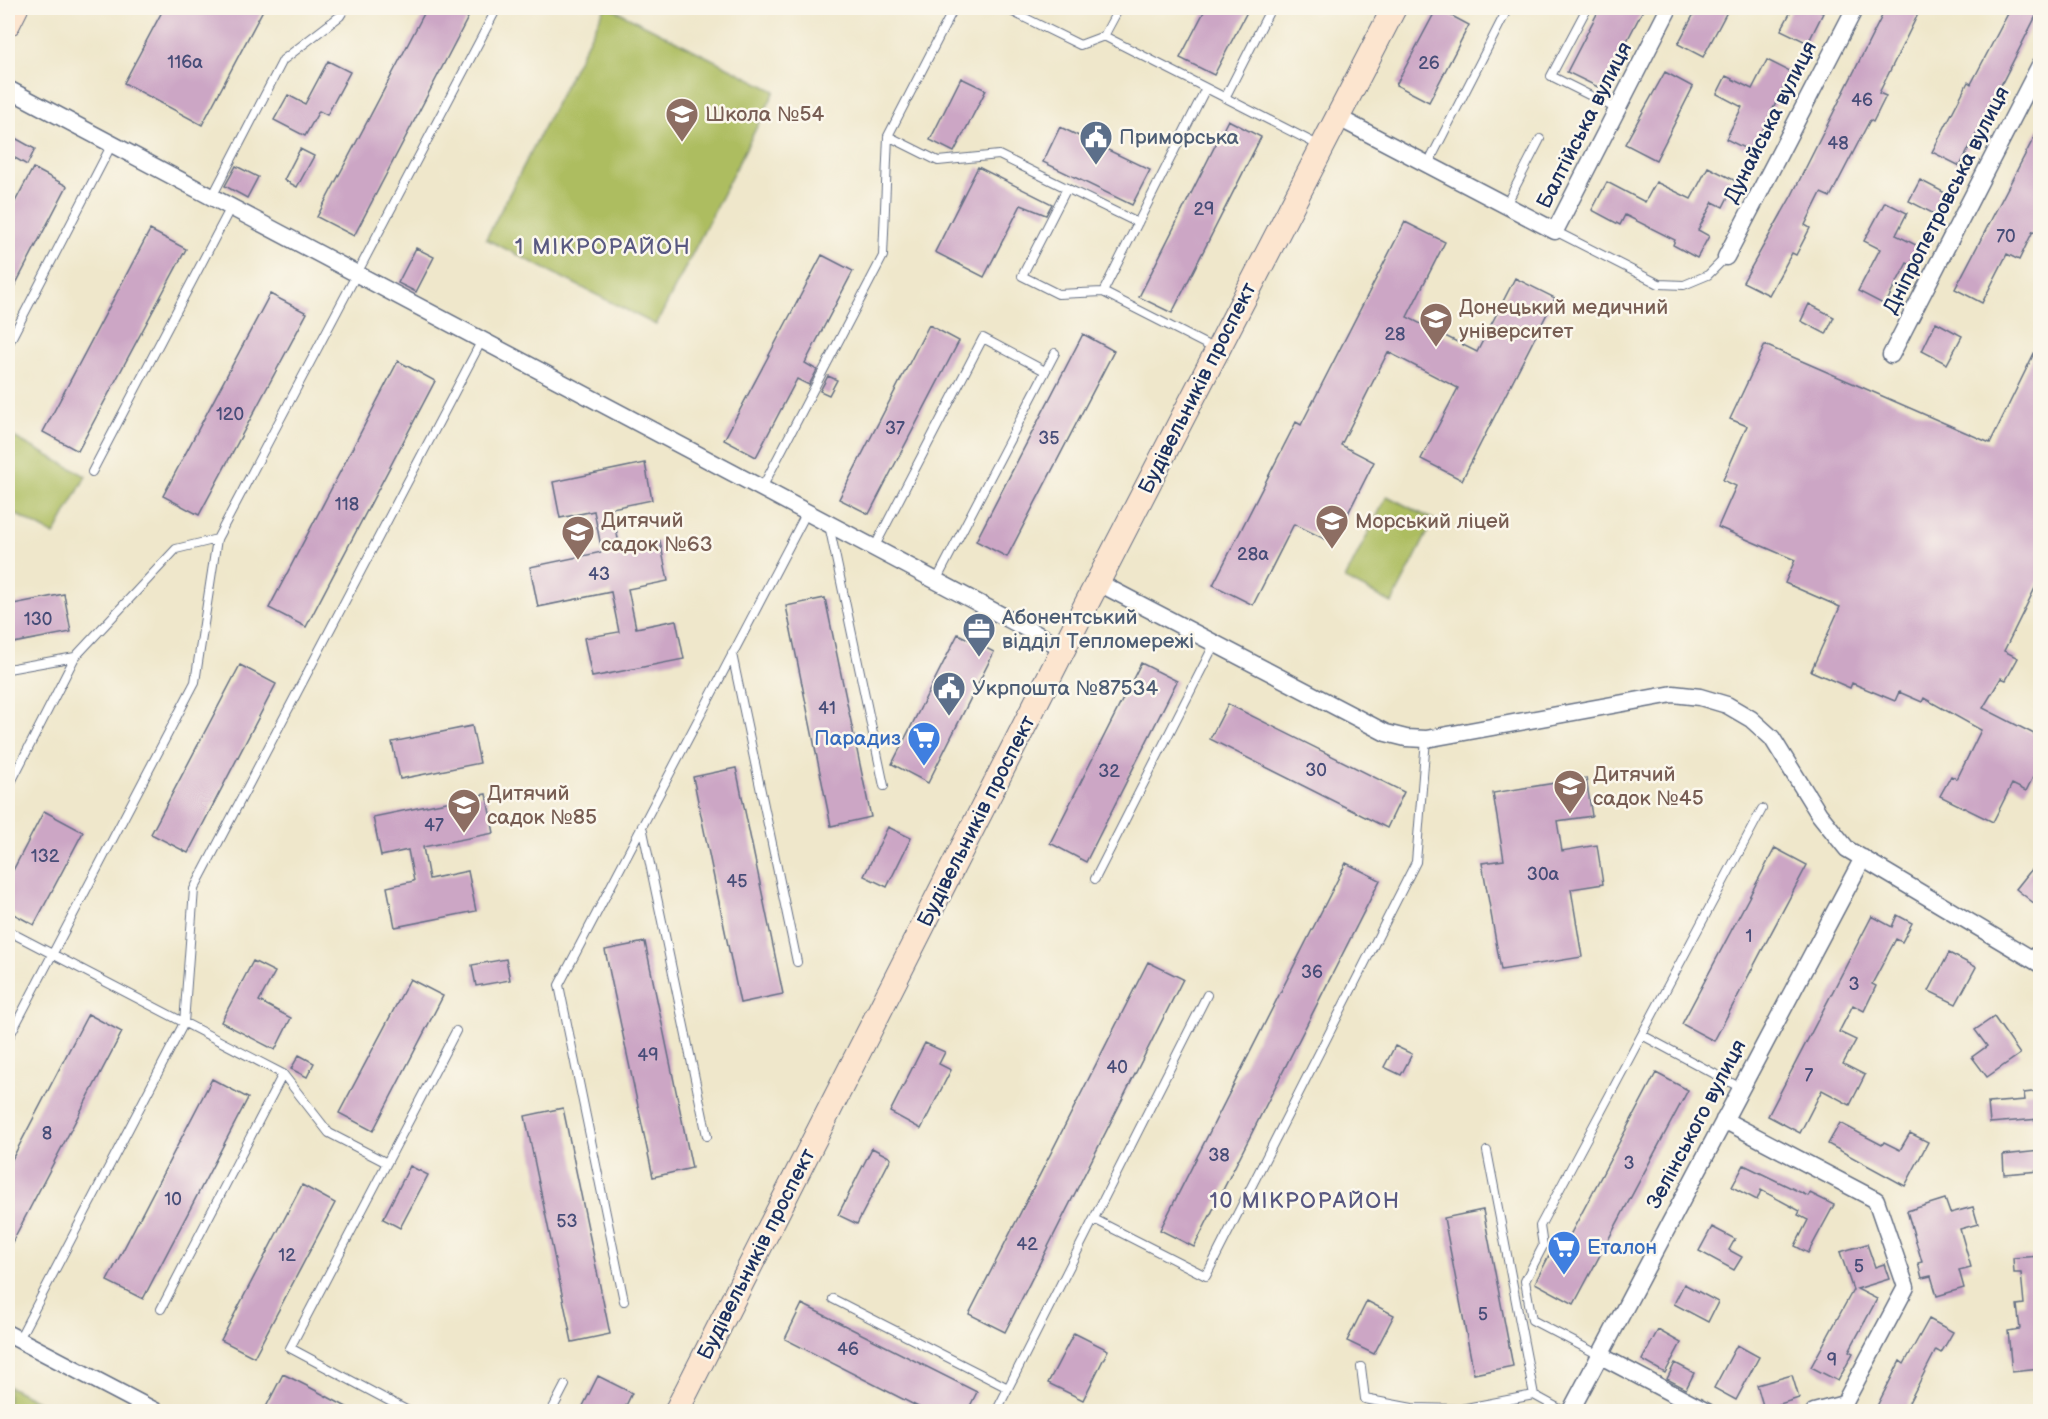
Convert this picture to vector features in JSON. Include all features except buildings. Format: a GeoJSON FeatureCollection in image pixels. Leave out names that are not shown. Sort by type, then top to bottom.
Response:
{"type":"FeatureCollection","features":[{"type":"Feature","properties":{"kind":"main road"},"geometry":{"type":"LineString","coordinates":[[8,24],[16,8]]}},
{"type":"Feature","properties":{"kind":"main road","name":"Будівельників проспект"},"geometry":{"type":"LineString","coordinates":[[676,1412],[1097,582],[1394,8]]}},
{"type":"Feature","properties":{"kind":"street","name":"Балтійська вулиця"},"geometry":{"type":"LineString","coordinates":[[1555,231],[1669,8]]}},
{"type":"Feature","properties":{"kind":"street","name":"Дунайська вулиця"},"geometry":{"type":"LineString","coordinates":[[1726,257],[1855,8]]}},
{"type":"Feature","properties":{"kind":"street","name":"Дніпропетровська вулиця"},"geometry":{"type":"LineString","coordinates":[[1891,355],[2040,65]]}},
{"type":"Feature","properties":{"kind":"street"},"geometry":{"type":"LineString","coordinates":[[8,89],[1064,648]]}},
{"type":"Feature","properties":{"kind":"street"},"geometry":{"type":"LineString","coordinates":[[1337,117],[1555,231]]}},
{"type":"Feature","properties":{"kind":"street"},"geometry":{"type":"LineString","coordinates":[[1097,582],[1386,733],[1406,738],[1426,739],[1672,694],[1700,697],[1727,705],[1751,719],[1772,738],[1832,833],[1847,849],[2040,963]]}},
{"type":"Feature","properties":{"kind":"street","name":"Зелінського вулиця"},"geometry":{"type":"LineString","coordinates":[[1568,1412],[1863,858]]}},
{"type":"Feature","properties":{"kind":"street"},"geometry":{"type":"LineString","coordinates":[[1724,1120],[1876,1200],[1906,1287],[1844,1404],[1814,1412]]}},
{"type":"Feature","properties":{"kind":"street"},"geometry":{"type":"LineString","coordinates":[[13,1336],[157,1412]]}},
{"type":"Feature","properties":{"kind":"street"},"geometry":{"type":"LineString","coordinates":[[1599,1355],[1707,1412]]}},
{"type":"Feature","properties":{"kind":"lane"},"geometry":{"type":"LineString","coordinates":[[212,197],[283,60],[340,16],[345,8]]}},
{"type":"Feature","properties":{"kind":"lane"},"geometry":{"type":"LineString","coordinates":[[8,1039],[195,682],[217,539],[497,8]]}},
{"type":"Feature","properties":{"kind":"lane"},"geometry":{"type":"LineString","coordinates":[[762,489],[883,256],[888,136],[954,8]]}},
{"type":"Feature","properties":{"kind":"lane"},"geometry":{"type":"LineString","coordinates":[[1005,8],[1080,45],[1104,36],[1119,8]]}},
{"type":"Feature","properties":{"kind":"lane"},"geometry":{"type":"LineString","coordinates":[[1225,98],[1271,8]]}},
{"type":"Feature","properties":{"kind":"lane"},"geometry":{"type":"LineString","coordinates":[[1428,164],[1508,8]]}},
{"type":"Feature","properties":{"kind":"lane"},"geometry":{"type":"LineString","coordinates":[[1587,8],[1551,76],[1617,110]]}},
{"type":"Feature","properties":{"kind":"lane"},"geometry":{"type":"LineString","coordinates":[[1104,36],[1322,147]]}},
{"type":"Feature","properties":{"kind":"lane"},"geometry":{"type":"LineString","coordinates":[[1103,292],[1206,88]]}},
{"type":"Feature","properties":{"kind":"lane"},"geometry":{"type":"LineString","coordinates":[[888,136],[938,161],[999,155],[1138,223]]}},
{"type":"Feature","properties":{"kind":"lane"},"geometry":{"type":"LineString","coordinates":[[1506,205],[1540,139]]}},
{"type":"Feature","properties":{"kind":"lane"},"geometry":{"type":"LineString","coordinates":[[8,345],[112,144]]}},
{"type":"Feature","properties":{"kind":"lane"},"geometry":{"type":"LineString","coordinates":[[1066,188],[1022,276],[1058,294],[1103,292],[1217,351]]}},
{"type":"Feature","properties":{"kind":"lane"},"geometry":{"type":"LineString","coordinates":[[92,472],[231,207]]}},
{"type":"Feature","properties":{"kind":"lane"},"geometry":{"type":"LineString","coordinates":[[1555,231],[1659,284],[1684,285],[1708,275],[1726,257]]}},
{"type":"Feature","properties":{"kind":"lane"},"geometry":{"type":"LineString","coordinates":[[874,548],[983,338],[1045,370]]}},
{"type":"Feature","properties":{"kind":"lane"},"geometry":{"type":"LineString","coordinates":[[13,1336],[184,1023],[194,889],[482,340]]}},
{"type":"Feature","properties":{"kind":"lane"},"geometry":{"type":"LineString","coordinates":[[936,581],[1055,353]]}},
{"type":"Feature","properties":{"kind":"lane"},"geometry":{"type":"LineString","coordinates":[[624,1302],[559,985],[807,512]]}},
{"type":"Feature","properties":{"kind":"lane"},"geometry":{"type":"LineString","coordinates":[[829,524],[884,786]]}},
{"type":"Feature","properties":{"kind":"lane"},"geometry":{"type":"LineString","coordinates":[[8,788],[75,657],[176,549],[217,539]]}},
{"type":"Feature","properties":{"kind":"lane"},"geometry":{"type":"LineString","coordinates":[[1095,879],[1215,643]]}},
{"type":"Feature","properties":{"kind":"lane"},"geometry":{"type":"LineString","coordinates":[[732,654],[797,962]]}},
{"type":"Feature","properties":{"kind":"lane"},"geometry":{"type":"LineString","coordinates":[[8,669],[75,657]]}},
{"type":"Feature","properties":{"kind":"lane"},"geometry":{"type":"LineString","coordinates":[[1094,1219],[1206,1276],[1416,862],[1426,739]]}},
{"type":"Feature","properties":{"kind":"lane"},"geometry":{"type":"LineString","coordinates":[[1599,1355],[1533,1320],[1525,1281],[1544,1246],[1540,1226],[1762,809]]}},
{"type":"Feature","properties":{"kind":"lane"},"geometry":{"type":"LineString","coordinates":[[642,826],[707,1136]]}},
{"type":"Feature","properties":{"kind":"lane"},"geometry":{"type":"LineString","coordinates":[[8,931],[283,1074],[329,1133],[387,1163]]}},
{"type":"Feature","properties":{"kind":"lane"},"geometry":{"type":"LineString","coordinates":[[996,1412],[1207,995]]}},
{"type":"Feature","properties":{"kind":"lane"},"geometry":{"type":"LineString","coordinates":[[410,1412],[290,1348],[456,1031]]}},
{"type":"Feature","properties":{"kind":"lane"},"geometry":{"type":"LineString","coordinates":[[1642,1035],[1741,1088]]}},
{"type":"Feature","properties":{"kind":"lane"},"geometry":{"type":"LineString","coordinates":[[161,1309],[283,1074]]}},
{"type":"Feature","properties":{"kind":"lane"},"geometry":{"type":"LineString","coordinates":[[1487,1151],[1534,1395]]}},
{"type":"Feature","properties":{"kind":"lane"},"geometry":{"type":"LineString","coordinates":[[833,1299],[1008,1388]]}},
{"type":"Feature","properties":{"kind":"lane"},"geometry":{"type":"LineString","coordinates":[[1361,1367],[1365,1399],[1411,1410],[1461,1409],[1534,1395],[1568,1412]]}},
{"type":"Feature","properties":{"kind":"lane"},"geometry":{"type":"LineString","coordinates":[[551,1412],[565,1385]]}},
{"type":"Feature","properties":{"kind":"green space"},"geometry":{"type":"Polygon","coordinates":[[[605,8],[611,8],[775,91],[656,325],[486,239],[605,8]]]}},
{"type":"Feature","properties":{"kind":"green space"},"geometry":{"type":"Polygon","coordinates":[[[8,434],[86,476],[54,535],[8,510],[8,434]]]}},
{"type":"Feature","properties":{"kind":"green space"},"geometry":{"type":"Polygon","coordinates":[[[1387,496],[1434,520],[1392,603],[1345,579],[1387,496]]]}},
{"type":"Feature","properties":{"kind":"green space"},"geometry":{"type":"Polygon","coordinates":[[[8,1386],[56,1411],[8,1411],[8,1386]]]}},
{"type":"Feature","properties":{"kind":"place","name":"Школа №54"},"geometry":{"type":"Point","coordinates":[682,143]}},
{"type":"Feature","properties":{"kind":"place","name":"Приморська"},"geometry":{"type":"Point","coordinates":[1096,166]}},
{"type":"Feature","properties":{"kind":"place","name":"Донецький медичний університет"},"geometry":{"type":"Point","coordinates":[1436,348]}},
{"type":"Feature","properties":{"kind":"place","name":"Морський ліцей"},"geometry":{"type":"Point","coordinates":[1332,550]}},
{"type":"Feature","properties":{"kind":"place","name":"Дитячий садок №63"},"geometry":{"type":"Point","coordinates":[578,561]}},
{"type":"Feature","properties":{"kind":"place","name":"Абонентський відділ Тепломережі"},"geometry":{"type":"Point","coordinates":[979,658]}},
{"type":"Feature","properties":{"kind":"place","name":"Укрпошта №87534"},"geometry":{"type":"Point","coordinates":[949,717]}},
{"type":"Feature","properties":{"kind":"place","name":"Парадиз"},"geometry":{"type":"Point","coordinates":[924,767]}},
{"type":"Feature","properties":{"kind":"place","name":"Дитячий садок №45"},"geometry":{"type":"Point","coordinates":[1570,815]}},
{"type":"Feature","properties":{"kind":"place","name":"Дитячий садок №85"},"geometry":{"type":"Point","coordinates":[464,834]}},
{"type":"Feature","properties":{"kind":"place","name":"Еталон"},"geometry":{"type":"Point","coordinates":[1564,1276]}},
{"type":"Feature","properties":{"kind":"district","name":"1 МІКРОРАЙОН"},"geometry":{"type":"Point","coordinates":[603,246]}},
{"type":"Feature","properties":{"kind":"district","name":"10 МІКРОРАЙОН"},"geometry":{"type":"Point","coordinates":[1305,1200]}}]}
